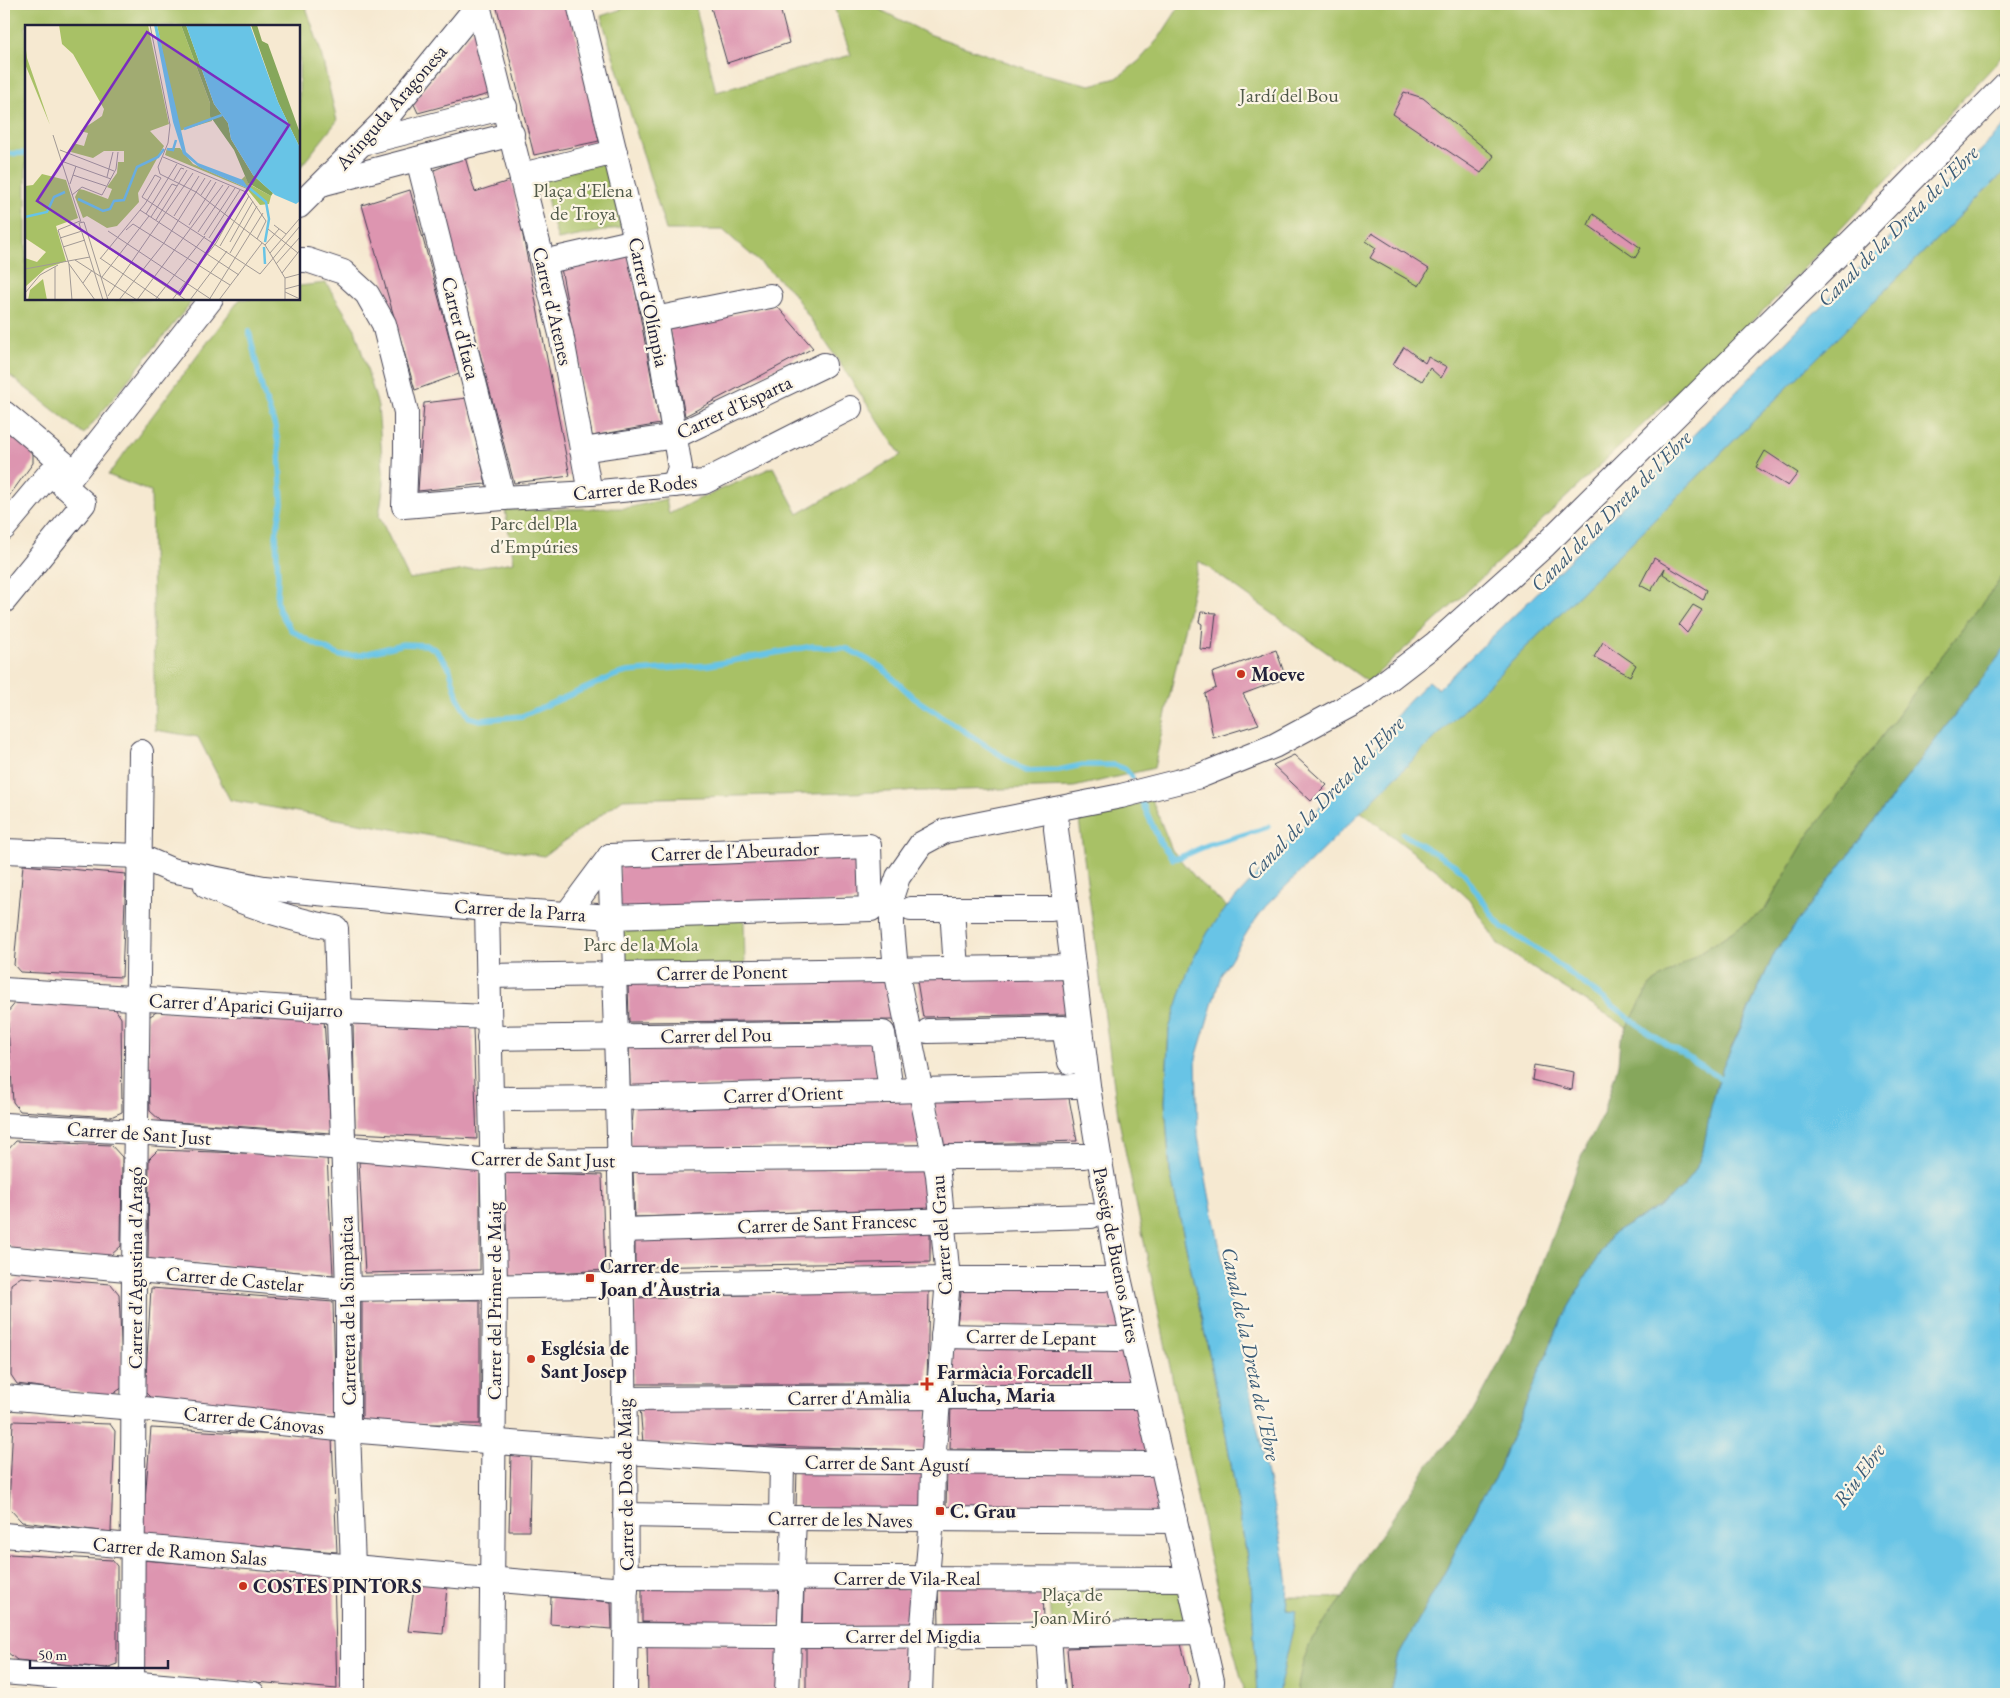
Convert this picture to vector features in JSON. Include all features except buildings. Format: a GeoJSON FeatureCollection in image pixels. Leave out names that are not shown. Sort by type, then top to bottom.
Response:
{"type":"FeatureCollection","features":[{"type":"Feature","properties":{"kind":"street","name":"Carrer d'Atenes"},"geometry":{"type":"LineString","coordinates":[[479,4],[561,334],[590,493]]}},
{"type":"Feature","properties":{"kind":"street","name":"Avinguda Aragonesa"},"geometry":{"type":"LineString","coordinates":[[300,205],[363,143],[431,64],[479,4]]}},
{"type":"Feature","properties":{"kind":"street","name":"Carrer d'Olímpia"},"geometry":{"type":"LineString","coordinates":[[579,4],[655,319],[680,468],[674,485]]}},
{"type":"Feature","properties":{"kind":"street","name":"Carrer del Grau"},"geometry":{"type":"LineString","coordinates":[[920,1694],[922,1636],[932,1519],[933,1463],[948,1279],[935,1156],[896,970],[892,895],[898,877],[908,861],[921,844],[945,831],[1157,788],[1200,776],[1274,746],[1367,696],[1436,643],[1545,545],[1858,235],[2006,84]]}},
{"type":"Feature","properties":{"kind":"street"},"geometry":{"type":"LineString","coordinates":[[363,143],[505,107]]}},
{"type":"Feature","properties":{"kind":"street"},"geometry":{"type":"LineString","coordinates":[[323,184],[512,134]]}},
{"type":"Feature","properties":{"kind":"street"},"geometry":{"type":"LineString","coordinates":[[522,175],[615,152]]}},
{"type":"Feature","properties":{"kind":"street","name":"Carrer d'Ítaca"},"geometry":{"type":"LineString","coordinates":[[418,159],[503,498]]}},
{"type":"Feature","properties":{"kind":"street"},"geometry":{"type":"LineString","coordinates":[[544,262],[636,240]]}},
{"type":"Feature","properties":{"kind":"street","name":"Carrer de Rodes"},"geometry":{"type":"LineString","coordinates":[[300,260],[307,260],[343,272],[367,294],[384,324],[406,412],[404,506],[590,493],[704,482],[850,408]]}},
{"type":"Feature","properties":{"kind":"street"},"geometry":{"type":"LineString","coordinates":[[655,319],[770,296]]}},
{"type":"Feature","properties":{"kind":"street"},"geometry":{"type":"LineString","coordinates":[[70,479],[209,300]]}},
{"type":"Feature","properties":{"kind":"street","name":"Carrer d'Esparta"},"geometry":{"type":"LineString","coordinates":[[582,450],[676,436],[824,365]]}},
{"type":"Feature","properties":{"kind":"street"},"geometry":{"type":"LineString","coordinates":[[4,413],[70,479],[84,503],[4,601]]}},
{"type":"Feature","properties":{"kind":"street"},"geometry":{"type":"LineString","coordinates":[[4,528],[50,473],[70,479]]}},
{"type":"Feature","properties":{"kind":"street","name":"Carrer d'Agustina d'Aragó"},"geometry":{"type":"LineString","coordinates":[[132,1689],[134,1270],[141,752]]}},
{"type":"Feature","properties":{"kind":"street","name":"Passeig de Buenos Aires"},"geometry":{"type":"LineString","coordinates":[[1057,809],[1056,829],[1073,967],[1081,1083],[1119,1278],[1201,1632],[1212,1688]]}},
{"type":"Feature","properties":{"kind":"street","name":"Carrer de l'Abeurador"},"geometry":{"type":"LineString","coordinates":[[610,856],[869,846],[871,909]]}},
{"type":"Feature","properties":{"kind":"street"},"geometry":{"type":"LineString","coordinates":[[4,851],[139,856]]}},
{"type":"Feature","properties":{"kind":"street","name":"Carrer de la Parra"},"geometry":{"type":"LineString","coordinates":[[139,856],[245,903],[312,924],[336,928]]}},
{"type":"Feature","properties":{"kind":"street"},"geometry":{"type":"LineString","coordinates":[[567,914],[610,856]]}},
{"type":"Feature","properties":{"kind":"street","name":"Carrer de Dos de Maig"},"geometry":{"type":"LineString","coordinates":[[610,856],[624,1284],[625,1694]]}},
{"type":"Feature","properties":{"kind":"street","name":"Carrer de la Parra"},"geometry":{"type":"LineString","coordinates":[[171,870],[264,888],[487,909],[612,917],[871,909]]}},
{"type":"Feature","properties":{"kind":"street","name":"Carrer del Primer de Maig"},"geometry":{"type":"LineString","coordinates":[[487,909],[495,1285],[490,1694]]}},
{"type":"Feature","properties":{"kind":"street"},"geometry":{"type":"LineString","coordinates":[[911,909],[1051,909]]}},
{"type":"Feature","properties":{"kind":"street"},"geometry":{"type":"LineString","coordinates":[[952,909],[956,969]]}},
{"type":"Feature","properties":{"kind":"street","name":"Carretera de la Simpàtica"},"geometry":{"type":"LineString","coordinates":[[336,928],[348,1289],[348,1430],[353,1567],[353,1694]]}},
{"type":"Feature","properties":{"kind":"street","name":"Carrer de Ponent"},"geometry":{"type":"LineString","coordinates":[[488,976],[1073,967]]}},
{"type":"Feature","properties":{"kind":"street","name":"Carrer d'Aparici Guijarro"},"geometry":{"type":"LineString","coordinates":[[4,990],[339,1011],[489,1028]]}},
{"type":"Feature","properties":{"kind":"street","name":"Carrer del Pou"},"geometry":{"type":"LineString","coordinates":[[489,1028],[617,1036],[884,1033],[891,1091]]}},
{"type":"Feature","properties":{"kind":"street"},"geometry":{"type":"LineString","coordinates":[[928,1032],[1064,1028],[1071,1070],[1081,1083]]}},
{"type":"Feature","properties":{"kind":"street","name":"Carrer d'Orient"},"geometry":{"type":"LineString","coordinates":[[491,1099],[619,1098],[891,1091],[1081,1083]]}},
{"type":"Feature","properties":{"kind":"street","name":"Carrer de Sant Just"},"geometry":{"type":"LineString","coordinates":[[4,1125],[136,1132],[492,1161],[1084,1156]]}},
{"type":"Feature","properties":{"kind":"street","name":"Carrer de Sant Francesc"},"geometry":{"type":"LineString","coordinates":[[622,1230],[1091,1216]]}},
{"type":"Feature","properties":{"kind":"street","name":"Carrer de Castelar"},"geometry":{"type":"LineString","coordinates":[[4,1258],[348,1289]]}},
{"type":"Feature","properties":{"kind":"street"},"geometry":{"type":"LineString","coordinates":[[348,1289],[495,1285],[948,1279],[1104,1279]]}},
{"type":"Feature","properties":{"kind":"street","name":"Carrer de Lepant"},"geometry":{"type":"LineString","coordinates":[[943,1336],[1119,1339]]}},
{"type":"Feature","properties":{"kind":"street","name":"Carrer de Cánovas"},"geometry":{"type":"LineString","coordinates":[[4,1397],[348,1430],[625,1452]]}},
{"type":"Feature","properties":{"kind":"street","name":"Carrer d'Amàlia"},"geometry":{"type":"LineString","coordinates":[[624,1399],[1135,1397]]}},
{"type":"Feature","properties":{"kind":"street","name":"Carrer de Sant Agustí"},"geometry":{"type":"LineString","coordinates":[[625,1452],[782,1462],[1149,1464]]}},
{"type":"Feature","properties":{"kind":"street"},"geometry":{"type":"LineString","coordinates":[[782,1462],[792,1578],[787,1694]]}},
{"type":"Feature","properties":{"kind":"street","name":"Carrer de les Naves"},"geometry":{"type":"LineString","coordinates":[[625,1515],[1175,1521]]}},
{"type":"Feature","properties":{"kind":"street","name":"Carrer de Ramon Salas"},"geometry":{"type":"LineString","coordinates":[[4,1535],[492,1581],[626,1584]]}},
{"type":"Feature","properties":{"kind":"street","name":"Carrer de Vila-Real"},"geometry":{"type":"LineString","coordinates":[[626,1584],[792,1578],[1188,1579]]}},
{"type":"Feature","properties":{"kind":"street","name":"Carrer del Migdia"},"geometry":{"type":"LineString","coordinates":[[625,1635],[790,1637],[1201,1632]]}},
{"type":"Feature","properties":{"kind":"street"},"geometry":{"type":"LineString","coordinates":[[1047,1694],[1049,1635]]}},
{"type":"Feature","properties":{"kind":"street"},"geometry":{"type":"LineString","coordinates":[[4,1672],[132,1689],[254,1694]]}},
{"type":"Feature","properties":{"kind":"green space"},"geometry":{"type":"Polygon","coordinates":[[[4,4],[305,4],[320,49],[337,121],[300,168],[300,25],[25,25],[25,300],[193,300],[84,434],[4,371],[4,4]]]}},
{"type":"Feature","properties":{"kind":"green space"},"geometry":{"type":"Polygon","coordinates":[[[637,4],[695,4],[716,92],[851,55],[833,4],[869,4],[926,33],[1035,72],[1090,85],[1117,78],[1139,61],[1159,38],[1181,4],[2006,4],[2006,53],[1774,300],[1458,600],[1368,682],[1199,561],[1154,768],[1074,787],[623,799],[544,856],[230,800],[198,737],[155,730],[151,492],[108,475],[239,300],[300,300],[300,286],[326,283],[355,329],[378,406],[384,483],[379,516],[409,579],[514,562],[505,510],[627,508],[666,499],[669,514],[694,501],[773,467],[798,514],[901,455],[791,290],[723,230],[666,230],[601,16],[637,4]]]}},
{"type":"Feature","properties":{"kind":"green space","name":"Plaça d'Elena de Troya"},"geometry":{"type":"Polygon","coordinates":[[[608,162],[623,227],[558,240],[549,207],[544,178],[608,162]]]}},
{"type":"Feature","properties":{"kind":"green space"},"geometry":{"type":"Polygon","coordinates":[[[2006,170],[2006,572],[1806,839],[1764,911],[1650,985],[1627,1027],[1534,969],[1498,944],[1469,899],[1439,872],[1360,811],[2006,170]]]}},
{"type":"Feature","properties":{"kind":"green space"},"geometry":{"type":"Polygon","coordinates":[[[2006,572],[2006,647],[1775,952],[1731,1048],[1716,1088],[1703,1151],[1696,1169],[1684,1187],[1658,1207],[1610,1236],[1561,1320],[1494,1479],[1480,1501],[1447,1568],[1397,1659],[1390,1694],[1299,1694],[1298,1686],[1303,1661],[1312,1639],[1343,1598],[1365,1554],[1381,1535],[1424,1471],[1471,1415],[1496,1369],[1527,1306],[1581,1157],[1604,1112],[1618,1064],[1620,1040],[1650,985],[1764,911],[1806,839],[2006,572]]]}},
{"type":"Feature","properties":{"kind":"green space"},"geometry":{"type":"Polygon","coordinates":[[[1152,800],[1172,850],[1200,883],[1227,907],[1208,932],[1169,1029],[1165,1102],[1170,1172],[1223,1418],[1251,1580],[1257,1694],[1242,1694],[1244,1689],[1211,1565],[1118,1116],[1079,820],[1152,800]]]}},
{"type":"Feature","properties":{"kind":"green space","name":"Parc de la Mola"},"geometry":{"type":"Polygon","coordinates":[[[744,918],[745,966],[619,968],[616,921],[744,918]]]}},
{"type":"Feature","properties":{"kind":"green space","name":"Plaça de Joan Miró"},"geometry":{"type":"Polygon","coordinates":[[[1049,1585],[1183,1585],[1191,1625],[1052,1627],[1049,1585]]]}},
{"type":"Feature","properties":{"kind":"green space"},"geometry":{"type":"Polygon","coordinates":[[[1287,1597],[1343,1598],[1312,1639],[1298,1686],[1299,1694],[1278,1694],[1296,1611],[1286,1610],[1287,1597]]]}},
{"type":"Feature","properties":{"kind":"water"},"geometry":{"type":"Polygon","coordinates":[[[2006,125],[2006,170],[1265,907],[1221,975],[1196,1058],[1198,1136],[1284,1556],[1288,1586],[1286,1610],[1297,1611],[1278,1694],[1257,1694],[1251,1580],[1223,1418],[1170,1172],[1165,1102],[1169,1029],[1190,965],[1208,932],[1227,907],[1379,744],[1395,717],[1414,696],[1429,681],[1438,689],[1527,603],[1834,293],[2006,125]]]}},
{"type":"Feature","properties":{"kind":"water","name":"Riu Ebre"},"geometry":{"type":"Polygon","coordinates":[[[2006,647],[2006,1694],[1390,1694],[1397,1659],[1447,1568],[1480,1501],[1494,1479],[1561,1320],[1610,1236],[1658,1207],[1684,1187],[1696,1169],[1703,1151],[1711,1107],[1723,1067],[1775,952],[2006,647]]]}},
{"type":"Feature","properties":{"kind":"waterway"},"geometry":{"type":"LineString","coordinates":[[4,154],[25,153]]}},
{"type":"Feature","properties":{"kind":"waterway"},"geometry":{"type":"LineString","coordinates":[[249,331],[263,392],[275,426],[279,449],[282,503],[276,535],[277,600],[279,610],[291,630],[311,642],[341,656],[361,655],[403,644],[426,645],[436,650],[449,667],[458,698],[469,717],[480,720],[522,716],[627,672],[709,665],[813,646],[848,649],[881,667],[914,698],[1025,771],[1059,770],[1082,765],[1115,765],[1125,769],[1132,777]]}},
{"type":"Feature","properties":{"kind":"waterway","name":"Canal de la Dreta de l'Ebre"},"geometry":{"type":"LineString","coordinates":[[1141,800],[1160,842],[1173,859],[1209,845],[1268,827]]}},
{"type":"Feature","properties":{"kind":"waterway"},"geometry":{"type":"LineString","coordinates":[[1403,834],[1455,865],[1464,873],[1502,927],[1543,953],[1648,1032],[1725,1081]]}},
{"type":"Feature","properties":{"kind":"place","name":"Moeve"},"geometry":{"type":"Point","coordinates":[1241,674]}},
{"type":"Feature","properties":{"kind":"place","name":"Carrer de Joan d'Àustria"},"geometry":{"type":"Point","coordinates":[590,1278]}},
{"type":"Feature","properties":{"kind":"place","name":"Església de Sant Josep"},"geometry":{"type":"Point","coordinates":[531,1359]}},
{"type":"Feature","properties":{"kind":"place","name":"Farmàcia Forcadell Alucha, Maria"},"geometry":{"type":"Point","coordinates":[927,1384]}},
{"type":"Feature","properties":{"kind":"place","name":"C. Grau"},"geometry":{"type":"Point","coordinates":[940,1511]}},
{"type":"Feature","properties":{"kind":"place","name":"COSTES PINTORS"},"geometry":{"type":"Point","coordinates":[243,1586]}},
{"type":"Feature","properties":{"kind":"park label","name":"Jardí del Bou"},"geometry":{"type":"Point","coordinates":[1289,95]}},
{"type":"Feature","properties":{"kind":"park label","name":"Parc del Pla d'Empúries"},"geometry":{"type":"Point","coordinates":[534,534]}}]}
